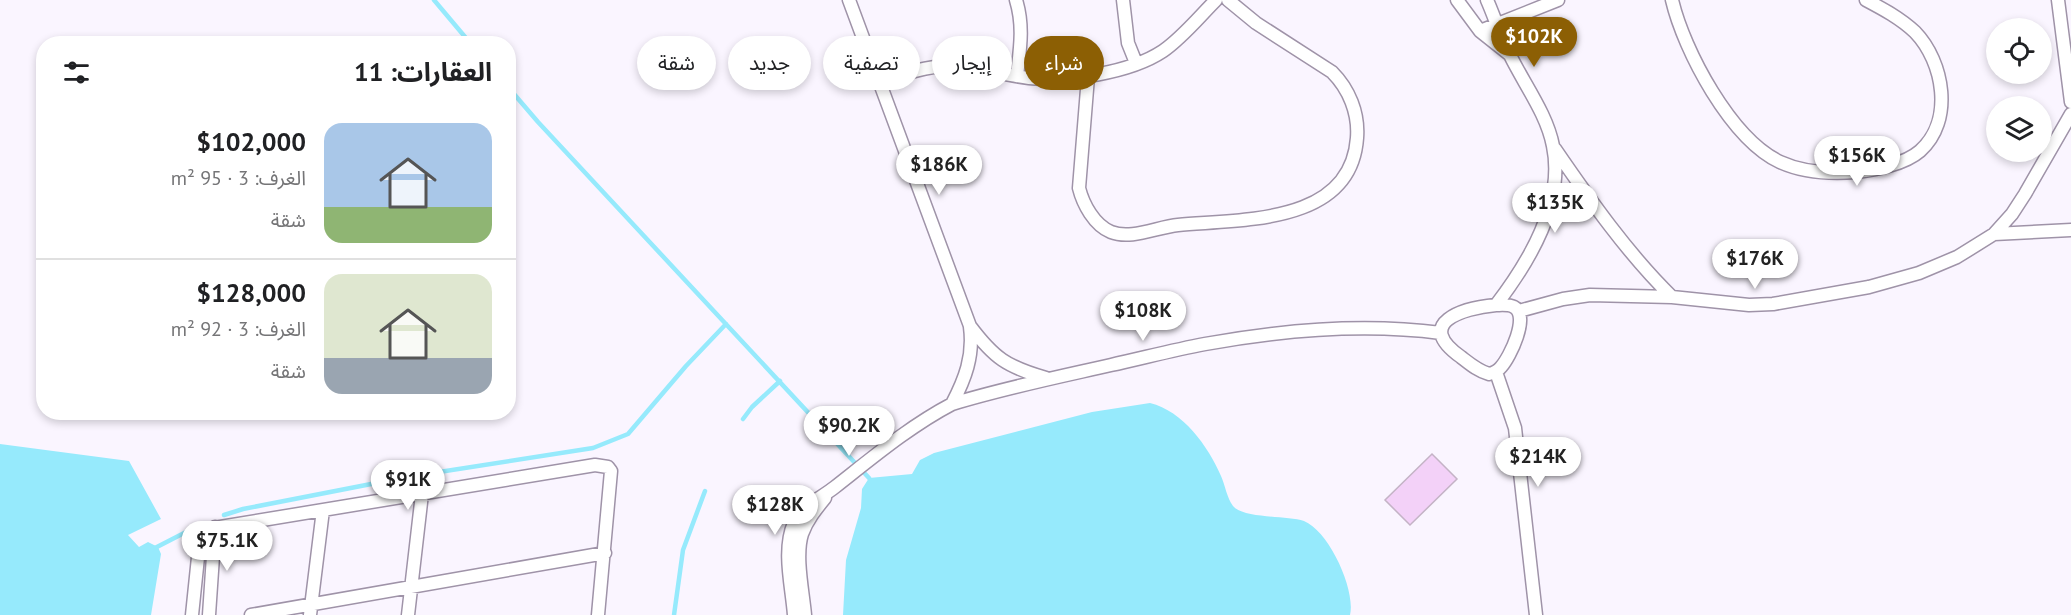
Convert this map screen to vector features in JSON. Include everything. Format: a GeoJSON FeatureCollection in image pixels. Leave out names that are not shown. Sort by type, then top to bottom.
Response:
{"type":"FeatureCollection","features":[{"type":"Feature","properties":{"kind":"street"},"geometry":{"type":"LineString","coordinates":[[849,0],[863,36]]}},
{"type":"Feature","properties":{"kind":"street"},"geometry":{"type":"LineString","coordinates":[[1016,0],[1022,34],[1017,76]]}},
{"type":"Feature","properties":{"kind":"street"},"geometry":{"type":"LineString","coordinates":[[1123,0],[1128,43],[1136,63]]}},
{"type":"Feature","properties":{"kind":"street"},"geometry":{"type":"LineString","coordinates":[[1104,72],[1136,63],[1162,51],[1216,0]]}},
{"type":"Feature","properties":{"kind":"street"},"geometry":{"type":"LineString","coordinates":[[1087,90],[1079,188],[1093,217],[1110,231],[1125,234],[1178,225],[1265,218],[1288,213],[1322,198],[1331,191],[1345,173],[1355,153],[1357,120],[1346,88],[1332,72],[1256,23],[1228,0]]}},
{"type":"Feature","properties":{"kind":"street"},"geometry":{"type":"LineString","coordinates":[[1456,0],[1480,31],[1509,54]]}},
{"type":"Feature","properties":{"kind":"street"},"geometry":{"type":"LineString","coordinates":[[1487,0],[1509,54],[1542,118],[1553,145],[1585,192],[1643,267],[1672,297]]}},
{"type":"Feature","properties":{"kind":"street"},"geometry":{"type":"LineString","coordinates":[[1480,31],[1558,0]]}},
{"type":"Feature","properties":{"kind":"street"},"geometry":{"type":"LineString","coordinates":[[1672,0],[1679,30],[1706,79],[1729,116],[1754,144],[1771,157],[1791,166],[1835,173],[1876,169],[1913,156],[1921,150],[1933,134],[1941,115],[1939,81],[1925,45],[1898,18],[1866,0]]}},
{"type":"Feature","properties":{"kind":"street"},"geometry":{"type":"LineString","coordinates":[[2058,0],[2071,102]]}},
{"type":"Feature","properties":{"kind":"street"},"geometry":{"type":"LineString","coordinates":[[920,71],[951,66],[1024,76]]}},
{"type":"Feature","properties":{"kind":"street"},"geometry":{"type":"LineString","coordinates":[[884,90],[970,326],[972,340],[969,363],[952,404]]}},
{"type":"Feature","properties":{"kind":"street"},"geometry":{"type":"LineString","coordinates":[[1519,311],[1576,296],[1672,297],[1749,305],[1773,304],[1869,287],[1937,267],[1979,245],[1994,234],[2012,214],[2071,114]]}},
{"type":"Feature","properties":{"kind":"street"},"geometry":{"type":"LineString","coordinates":[[1496,305],[1520,272],[1536,243],[1547,214],[1556,181],[1553,145]]}},
{"type":"Feature","properties":{"kind":"street"},"geometry":{"type":"LineString","coordinates":[[1994,234],[2071,230]]}},
{"type":"Feature","properties":{"kind":"street"},"geometry":{"type":"LineString","coordinates":[[1496,305],[1513,306],[1521,316],[1518,333],[1501,367],[1489,374],[1481,372],[1455,353],[1447,346],[1441,333],[1448,319],[1468,309],[1496,305]]}},
{"type":"Feature","properties":{"kind":"street"},"geometry":{"type":"LineString","coordinates":[[970,326],[993,354],[1004,362],[1020,371],[1047,379]]}},
{"type":"Feature","properties":{"kind":"street"},"geometry":{"type":"LineString","coordinates":[[794,615],[788,549],[791,532],[799,515],[815,500],[846,479],[871,458],[952,404],[1047,379],[1205,344],[1245,338],[1350,329],[1391,328],[1441,333]]}},
{"type":"Feature","properties":{"kind":"street"},"geometry":{"type":"LineString","coordinates":[[1496,372],[1515,428],[1536,615]]}},
{"type":"Feature","properties":{"kind":"street"},"geometry":{"type":"LineString","coordinates":[[192,615],[200,538],[203,532],[215,527],[595,465],[608,467],[611,471],[598,615]]}},
{"type":"Feature","properties":{"kind":"street"},"geometry":{"type":"LineString","coordinates":[[805,615],[800,557],[801,536],[811,516],[831,490]]}},
{"type":"Feature","properties":{"kind":"street"},"geometry":{"type":"LineString","coordinates":[[408,615],[423,494]]}},
{"type":"Feature","properties":{"kind":"street"},"geometry":{"type":"LineString","coordinates":[[311,610],[323,510]]}},
{"type":"Feature","properties":{"kind":"street"},"geometry":{"type":"LineString","coordinates":[[209,615],[215,527]]}},
{"type":"Feature","properties":{"kind":"street"},"geometry":{"type":"LineString","coordinates":[[251,615],[311,610],[412,586],[605,553]]}},
{"type":"Feature","properties":{"kind":"water"},"geometry":{"type":"Polygon","coordinates":[[[1150,403],[1173,414],[1193,431],[1216,465],[1229,499],[1238,510],[1256,515],[1304,521],[1323,536],[1339,562],[1345,577],[1351,604],[1350,615],[843,615],[846,560],[861,508],[862,489],[869,478],[912,474],[920,460],[934,453],[1092,412],[1150,403]]]}},
{"type":"Feature","properties":{"kind":"water"},"geometry":{"type":"Polygon","coordinates":[[[0,444],[129,461],[161,519],[128,535],[139,547],[148,542],[158,547],[161,554],[151,615],[0,615],[0,444]]]}},
{"type":"Feature","properties":{"kind":"building"},"geometry":{"type":"Polygon","coordinates":[[[1432,454],[1457,479],[1410,525],[1385,500],[1432,454]]]}},
{"type":"Feature","properties":{"kind":"waterway"},"geometry":{"type":"LineString","coordinates":[[434,0],[464,36]]}},
{"type":"Feature","properties":{"kind":"waterway"},"geometry":{"type":"LineString","coordinates":[[516,96],[869,478]]}},
{"type":"Feature","properties":{"kind":"waterway"},"geometry":{"type":"LineString","coordinates":[[224,515],[243,509],[407,477],[593,448],[628,434],[686,366],[726,324]]}},
{"type":"Feature","properties":{"kind":"waterway"},"geometry":{"type":"LineString","coordinates":[[743,419],[752,407],[780,381]]}},
{"type":"Feature","properties":{"kind":"waterway"},"geometry":{"type":"LineString","coordinates":[[674,615],[683,550],[705,491]]}},
{"type":"Feature","properties":{"kind":"waterway"},"geometry":{"type":"LineString","coordinates":[[153,549],[188,531]]}}]}
